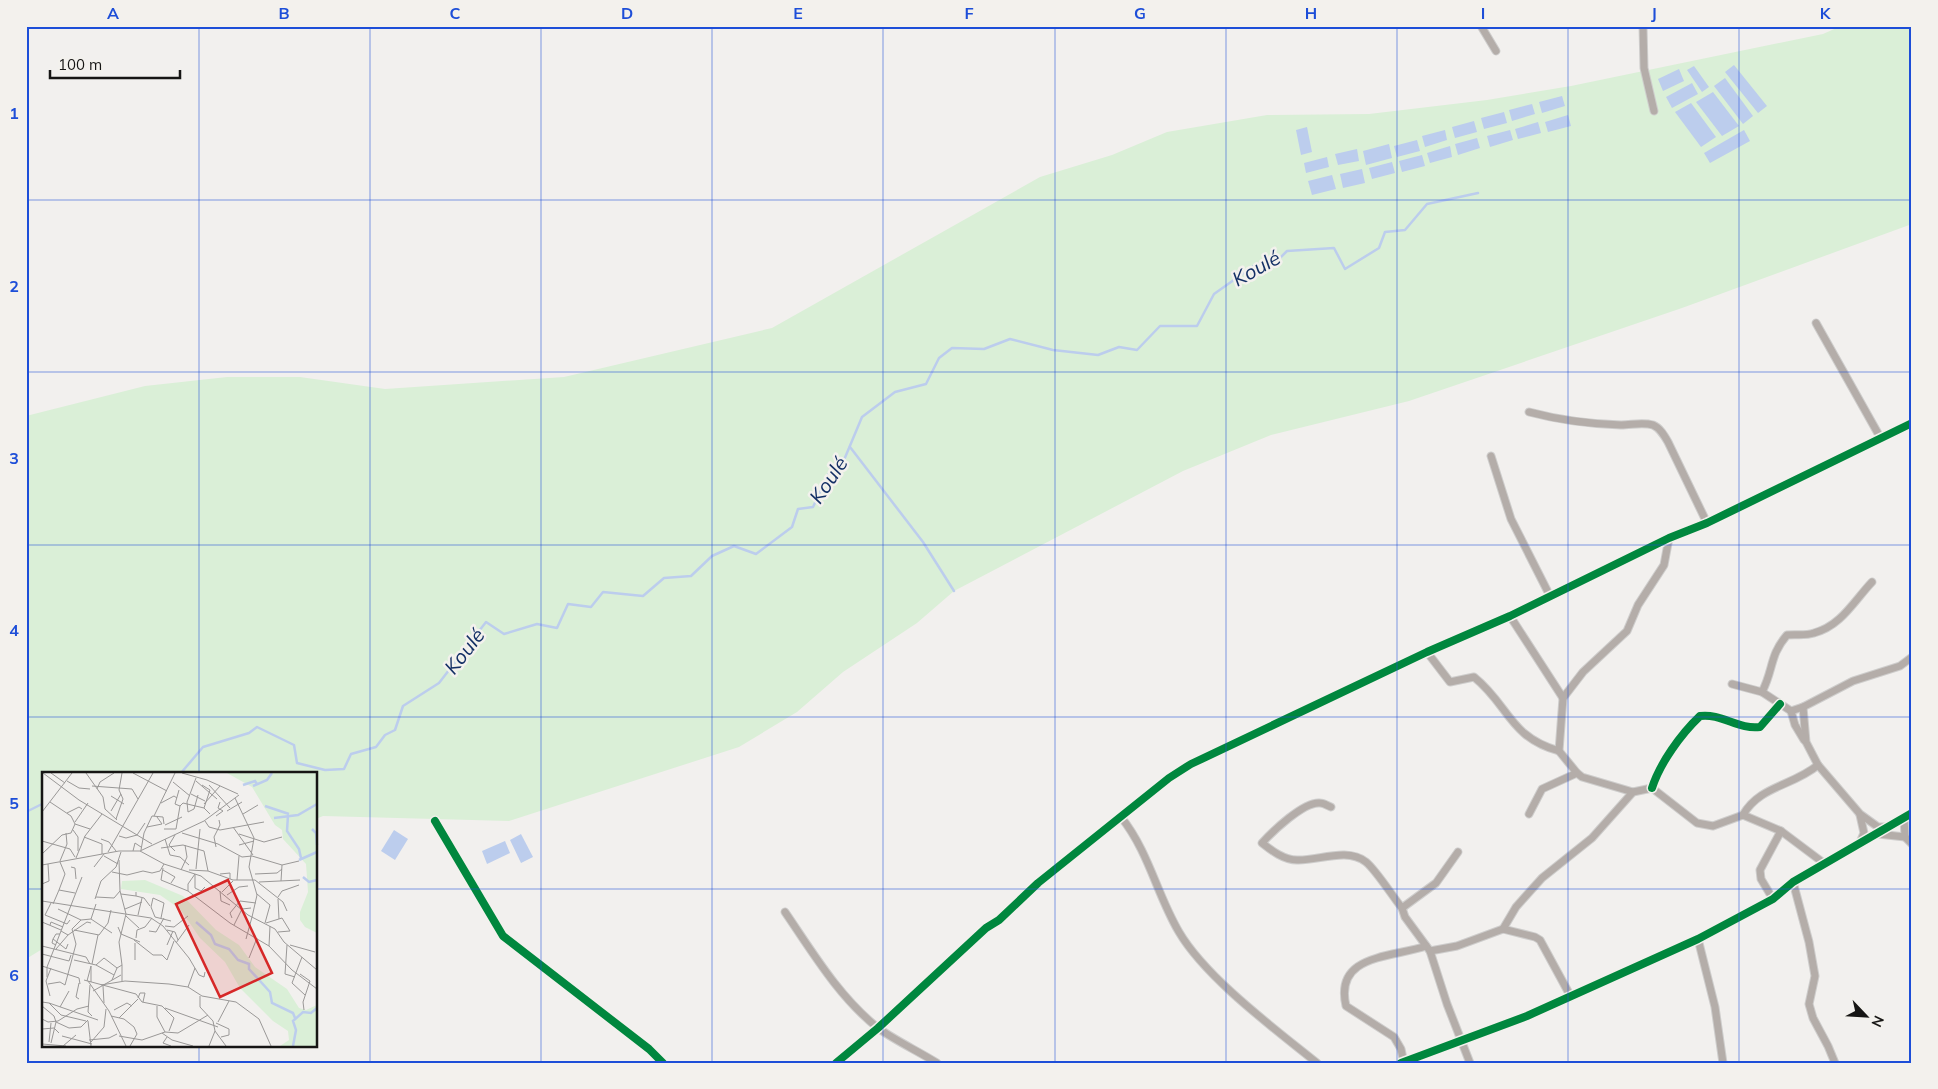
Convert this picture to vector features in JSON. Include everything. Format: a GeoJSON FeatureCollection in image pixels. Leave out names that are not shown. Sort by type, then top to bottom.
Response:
{"type":"FeatureCollection","features":[{"type":"Feature","properties":{"kind":"street"},"geometry":{"type":"LineString","coordinates":[[1481,26],[1496,51]]}},
{"type":"Feature","properties":{"kind":"street"},"geometry":{"type":"LineString","coordinates":[[1643,26],[1644,68],[1654,111]]}},
{"type":"Feature","properties":{"kind":"street"},"geometry":{"type":"LineString","coordinates":[[1816,323],[1880,437]]}},
{"type":"Feature","properties":{"kind":"street"},"geometry":{"type":"LineString","coordinates":[[1529,412],[1575,422],[1621,425],[1642,423],[1654,426],[1663,432],[1707,523]]}},
{"type":"Feature","properties":{"kind":"street"},"geometry":{"type":"LineString","coordinates":[[836,1063],[878,1028],[986,928],[1000,920],[1038,883],[1169,778],[1191,764],[1427,652],[1510,616],[1669,538],[1707,523],[1912,423]]}},
{"type":"Feature","properties":{"kind":"street"},"geometry":{"type":"LineString","coordinates":[[1491,456],[1511,519],[1550,596]]}},
{"type":"Feature","properties":{"kind":"street"},"geometry":{"type":"LineString","coordinates":[[1559,751],[1563,698],[1583,672],[1627,631],[1638,605],[1664,566],[1669,538]]}},
{"type":"Feature","properties":{"kind":"street"},"geometry":{"type":"LineString","coordinates":[[1762,692],[1771,673],[1773,654],[1785,637],[1811,634],[1827,629],[1844,615],[1872,582]]}},
{"type":"Feature","properties":{"kind":"street"},"geometry":{"type":"LineString","coordinates":[[1510,616],[1563,698]]}},
{"type":"Feature","properties":{"kind":"street"},"geometry":{"type":"LineString","coordinates":[[1427,652],[1450,682],[1474,677],[1514,724],[1533,742],[1559,751],[1577,773],[1633,792],[1652,788],[1697,823],[1708,826],[1743,815],[1755,798],[1809,772],[1818,765]]}},
{"type":"Feature","properties":{"kind":"street"},"geometry":{"type":"LineString","coordinates":[[1900,666],[1912,658]]}},
{"type":"Feature","properties":{"kind":"street"},"geometry":{"type":"LineString","coordinates":[[1790,711],[1803,707],[1853,681],[1900,666],[1912,665]]}},
{"type":"Feature","properties":{"kind":"street"},"geometry":{"type":"LineString","coordinates":[[1732,684],[1762,692],[1790,711],[1795,724],[1818,765],[1860,814],[1878,827],[1888,827]]}},
{"type":"Feature","properties":{"kind":"street"},"geometry":{"type":"LineString","coordinates":[[1652,788],[1655,778],[1679,739],[1700,716],[1709,714],[1731,723],[1755,728],[1760,727],[1780,704]]}},
{"type":"Feature","properties":{"kind":"street"},"geometry":{"type":"LineString","coordinates":[[1803,707],[1806,742]]}},
{"type":"Feature","properties":{"kind":"street"},"geometry":{"type":"LineString","coordinates":[[1529,814],[1542,789],[1577,773]]}},
{"type":"Feature","properties":{"kind":"street"},"geometry":{"type":"LineString","coordinates":[[1503,929],[1516,907],[1542,878],[1592,838],[1633,792]]}},
{"type":"Feature","properties":{"kind":"street"},"geometry":{"type":"LineString","coordinates":[[1331,807],[1320,803],[1312,804],[1284,822],[1262,844],[1277,854],[1297,860],[1354,856],[1366,862],[1402,908],[1405,917],[1428,949],[1470,1063]]}},
{"type":"Feature","properties":{"kind":"street"},"geometry":{"type":"LineString","coordinates":[[1572,997],[1538,938],[1503,929],[1457,946],[1428,949],[1362,964],[1352,970],[1344,980],[1346,1006],[1394,1037],[1401,1048],[1403,1062],[1572,997],[1698,939],[1773,899],[1793,882],[1912,813]]}},
{"type":"Feature","properties":{"kind":"street"},"geometry":{"type":"LineString","coordinates":[[1858,845],[1864,833],[1860,814]]}},
{"type":"Feature","properties":{"kind":"street"},"geometry":{"type":"LineString","coordinates":[[1743,815],[1781,831],[1824,864]]}},
{"type":"Feature","properties":{"kind":"street"},"geometry":{"type":"LineString","coordinates":[[1121,817],[1149,863],[1179,932],[1192,949],[1224,984],[1317,1063]]}},
{"type":"Feature","properties":{"kind":"street"},"geometry":{"type":"LineString","coordinates":[[1904,817],[1905,837]]}},
{"type":"Feature","properties":{"kind":"street"},"geometry":{"type":"LineString","coordinates":[[435,821],[503,936],[650,1049],[663,1063]]}},
{"type":"Feature","properties":{"kind":"street"},"geometry":{"type":"LineString","coordinates":[[1773,899],[1761,879],[1760,870],[1781,831]]}},
{"type":"Feature","properties":{"kind":"street"},"geometry":{"type":"LineString","coordinates":[[1877,834],[1905,837],[1912,844]]}},
{"type":"Feature","properties":{"kind":"street"},"geometry":{"type":"LineString","coordinates":[[1402,908],[1436,883],[1458,852]]}},
{"type":"Feature","properties":{"kind":"street"},"geometry":{"type":"LineString","coordinates":[[1793,882],[1810,942],[1815,976],[1809,1004],[1813,1018],[1828,1046],[1834,1063]]}},
{"type":"Feature","properties":{"kind":"street"},"geometry":{"type":"LineString","coordinates":[[785,912],[832,981],[878,1028],[937,1063]]}},
{"type":"Feature","properties":{"kind":"street"},"geometry":{"type":"LineString","coordinates":[[1698,939],[1715,1006],[1723,1063]]}},
{"type":"Feature","properties":{"kind":"green space"},"geometry":{"type":"Polygon","coordinates":[[[1841,26],[1912,26],[1912,224],[1682,308],[1409,401],[1271,435],[1183,471],[954,591],[917,623],[843,672],[797,712],[739,747],[509,821],[323,816],[318,818],[318,772],[42,772],[42,949],[26,959],[26,416],[145,386],[227,377],[300,377],[385,389],[564,377],[772,328],[1040,177],[1112,155],[1167,132],[1267,115],[1369,114],[1487,100],[1571,86],[1823,34],[1841,26]]]}},
{"type":"Feature","properties":{"kind":"water"},"geometry":{"type":"Polygon","coordinates":[[[1734,65],[1767,106],[1758,113],[1725,72],[1734,65]]]}},
{"type":"Feature","properties":{"kind":"water"},"geometry":{"type":"Polygon","coordinates":[[[1694,66],[1709,87],[1702,92],[1687,70],[1694,66]]]}},
{"type":"Feature","properties":{"kind":"water"},"geometry":{"type":"Polygon","coordinates":[[[1679,69],[1684,81],[1663,91],[1658,79],[1679,69]]]}},
{"type":"Feature","properties":{"kind":"water"},"geometry":{"type":"Polygon","coordinates":[[[1725,78],[1753,116],[1743,124],[1714,86],[1725,78]]]}},
{"type":"Feature","properties":{"kind":"water"},"geometry":{"type":"Polygon","coordinates":[[[1692,83],[1698,94],[1672,108],[1666,97],[1692,83]]]}},
{"type":"Feature","properties":{"kind":"water"},"geometry":{"type":"Polygon","coordinates":[[[1713,92],[1739,126],[1722,136],[1696,102],[1713,92]]]}},
{"type":"Feature","properties":{"kind":"water"},"geometry":{"type":"Polygon","coordinates":[[[1562,96],[1565,106],[1542,113],[1539,102],[1562,96]]]}},
{"type":"Feature","properties":{"kind":"water"},"geometry":{"type":"Polygon","coordinates":[[[1691,103],[1716,137],[1701,147],[1675,112],[1691,103]]]}},
{"type":"Feature","properties":{"kind":"water"},"geometry":{"type":"Polygon","coordinates":[[[1532,104],[1535,114],[1512,121],[1509,110],[1532,104]]]}},
{"type":"Feature","properties":{"kind":"water"},"geometry":{"type":"Polygon","coordinates":[[[1504,112],[1507,123],[1484,129],[1481,118],[1504,112]]]}},
{"type":"Feature","properties":{"kind":"water"},"geometry":{"type":"Polygon","coordinates":[[[1568,115],[1571,126],[1548,132],[1545,122],[1568,115]]]}},
{"type":"Feature","properties":{"kind":"water"},"geometry":{"type":"Polygon","coordinates":[[[1474,121],[1477,132],[1455,138],[1452,127],[1474,121]]]}},
{"type":"Feature","properties":{"kind":"water"},"geometry":{"type":"Polygon","coordinates":[[[1538,122],[1541,133],[1518,139],[1515,129],[1538,122]]]}},
{"type":"Feature","properties":{"kind":"water"},"geometry":{"type":"Polygon","coordinates":[[[1307,127],[1312,152],[1301,155],[1296,130],[1307,127]]]}},
{"type":"Feature","properties":{"kind":"water"},"geometry":{"type":"Polygon","coordinates":[[[1445,130],[1447,140],[1425,147],[1422,136],[1445,130]]]}},
{"type":"Feature","properties":{"kind":"water"},"geometry":{"type":"Polygon","coordinates":[[[1510,130],[1513,140],[1490,147],[1487,136],[1510,130]]]}},
{"type":"Feature","properties":{"kind":"water"},"geometry":{"type":"Polygon","coordinates":[[[1744,130],[1750,141],[1710,163],[1704,153],[1744,130]]]}},
{"type":"Feature","properties":{"kind":"water"},"geometry":{"type":"Polygon","coordinates":[[[1477,138],[1480,148],[1458,155],[1455,144],[1477,138]]]}},
{"type":"Feature","properties":{"kind":"water"},"geometry":{"type":"Polygon","coordinates":[[[1417,140],[1420,151],[1397,157],[1394,146],[1417,140]]]}},
{"type":"Feature","properties":{"kind":"water"},"geometry":{"type":"Polygon","coordinates":[[[1389,144],[1392,158],[1366,165],[1363,151],[1389,144]]]}},
{"type":"Feature","properties":{"kind":"water"},"geometry":{"type":"Polygon","coordinates":[[[1450,146],[1452,157],[1430,163],[1427,153],[1450,146]]]}},
{"type":"Feature","properties":{"kind":"water"},"geometry":{"type":"Polygon","coordinates":[[[1357,149],[1359,161],[1338,165],[1335,154],[1357,149]]]}},
{"type":"Feature","properties":{"kind":"water"},"geometry":{"type":"Polygon","coordinates":[[[1422,155],[1425,166],[1402,172],[1399,161],[1422,155]]]}},
{"type":"Feature","properties":{"kind":"water"},"geometry":{"type":"Polygon","coordinates":[[[1327,157],[1329,167],[1306,173],[1304,163],[1327,157]]]}},
{"type":"Feature","properties":{"kind":"water"},"geometry":{"type":"Polygon","coordinates":[[[1392,162],[1395,173],[1372,179],[1369,168],[1392,162]]]}},
{"type":"Feature","properties":{"kind":"water"},"geometry":{"type":"Polygon","coordinates":[[[1362,169],[1365,183],[1343,188],[1340,174],[1362,169]]]}},
{"type":"Feature","properties":{"kind":"water"},"geometry":{"type":"Polygon","coordinates":[[[1332,175],[1336,189],[1312,195],[1308,181],[1332,175]]]}},
{"type":"Feature","properties":{"kind":"water"},"geometry":{"type":"Polygon","coordinates":[[[394,830],[408,839],[395,860],[381,851],[394,830]]]}},
{"type":"Feature","properties":{"kind":"water"},"geometry":{"type":"Polygon","coordinates":[[[521,834],[533,857],[521,863],[510,840],[521,834]]]}},
{"type":"Feature","properties":{"kind":"water"},"geometry":{"type":"Polygon","coordinates":[[[505,841],[510,853],[487,864],[482,851],[505,841]]]}},
{"type":"Feature","properties":{"kind":"waterway","name":"Koulé"},"geometry":{"type":"LineString","coordinates":[[182,772],[203,747],[249,733],[257,727],[294,745],[297,763],[325,770],[344,769],[351,754],[376,747],[385,735],[395,730],[403,706],[439,683],[486,622],[504,634],[537,624],[557,628],[568,604],[591,607],[603,592],[643,596],[664,578],[691,576],[712,556],[734,546],[756,554],[792,527],[798,509],[813,507],[831,469],[844,460],[862,417],[895,392],[926,384],[939,358],[952,348],[984,349],[1010,339],[1053,350],[1098,355],[1119,347],[1137,350],[1160,326],[1197,326],[1214,294],[1255,265],[1275,263],[1287,251],[1334,248],[1345,269],[1379,248],[1385,232],[1405,230],[1427,204],[1478,193]]}},
{"type":"Feature","properties":{"kind":"waterway"},"geometry":{"type":"LineString","coordinates":[[850,447],[923,542],[954,591]]}},
{"type":"Feature","properties":{"kind":"waterway","name":"Koulé"},"geometry":{"type":"LineString","coordinates":[[26,812],[42,804]]}},
{"type":"Feature","properties":{"kind":"cycle path"},"geometry":{"type":"LineString","coordinates":[[836,1063],[878,1028],[986,928],[999,920],[1038,883],[1169,778],[1191,764],[1427,652],[1510,616],[1669,538],[1707,523],[1912,423]]}},
{"type":"Feature","properties":{"kind":"cycle path"},"geometry":{"type":"LineString","coordinates":[[1652,788],[1660,769],[1672,749],[1700,716],[1715,717],[1745,726],[1760,727],[1780,704]]}},
{"type":"Feature","properties":{"kind":"cycle path"},"geometry":{"type":"LineString","coordinates":[[1401,1063],[1527,1016],[1698,939],[1773,899],[1793,882],[1912,813]]}},
{"type":"Feature","properties":{"kind":"cycle path"},"geometry":{"type":"LineString","coordinates":[[435,821],[503,936],[649,1049],[663,1063]]}}]}
